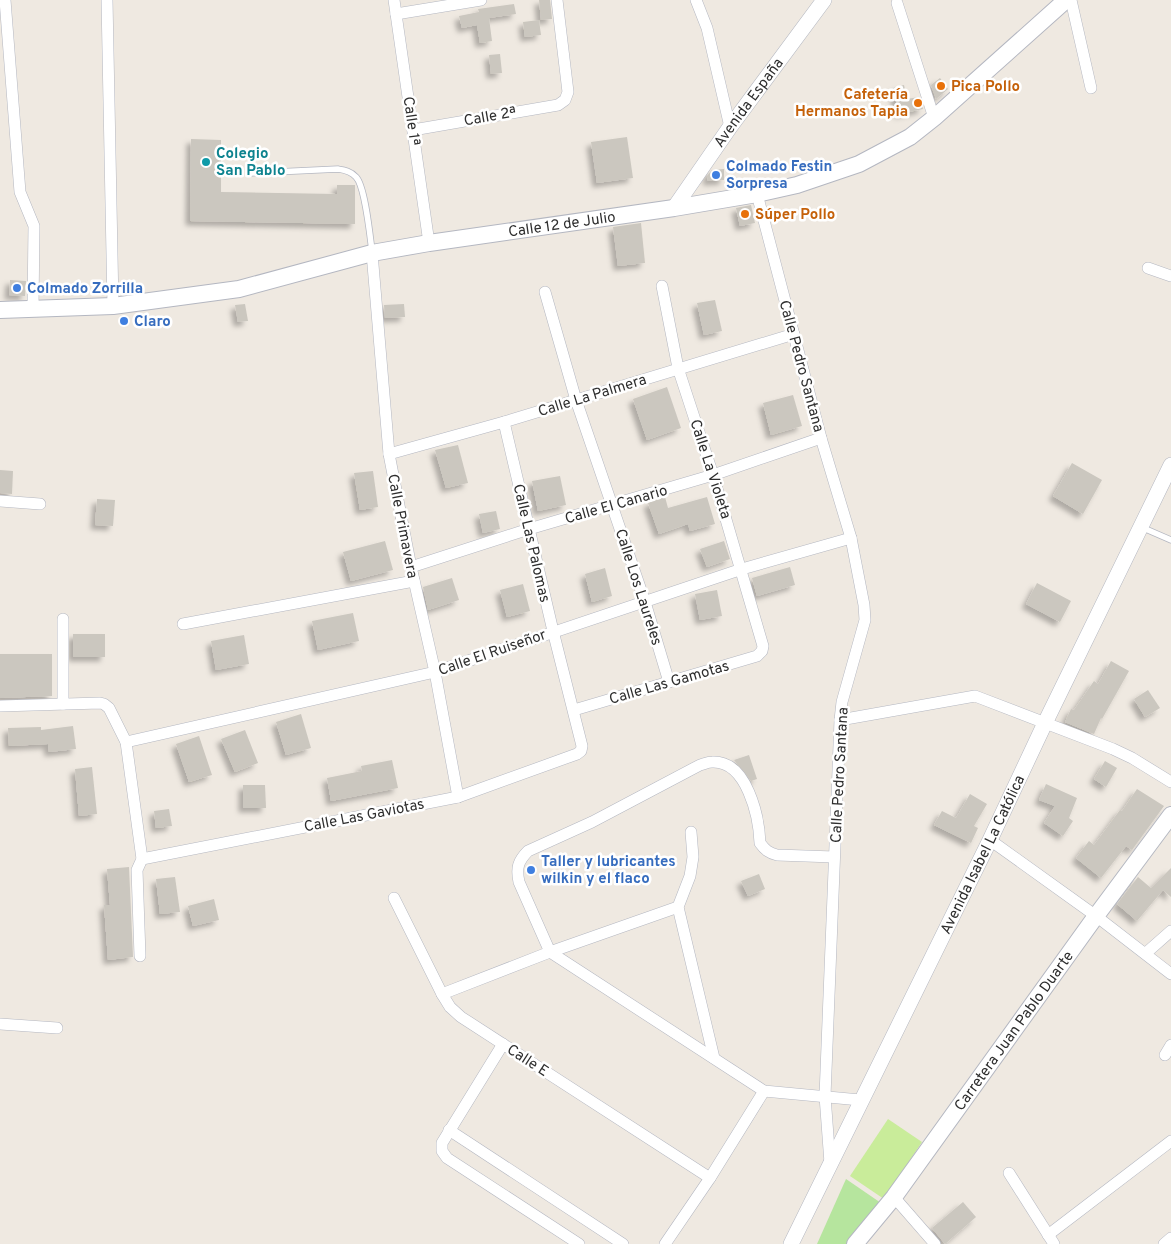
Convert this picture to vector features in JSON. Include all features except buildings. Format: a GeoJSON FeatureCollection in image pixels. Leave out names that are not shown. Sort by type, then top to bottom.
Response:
{"type":"FeatureCollection","features":[{"type":"Feature","properties":{"kind":"main road","name":"Calle 12 de Julio"},"geometry":{"type":"LineString","coordinates":[[0,310],[113,306],[239,289],[372,253],[674,208],[797,185],[859,164],[910,137],[934,118],[1066,0]]}},
{"type":"Feature","properties":{"kind":"main road","name":"Carretera Juan Pablo Duarte"},"geometry":{"type":"LineString","coordinates":[[855,1244],[894,1197],[1171,815]]}},
{"type":"Feature","properties":{"kind":"street"},"geometry":{"type":"LineString","coordinates":[[5,0],[4,42],[20,192],[34,226],[33,309]]}},
{"type":"Feature","properties":{"kind":"street"},"geometry":{"type":"LineString","coordinates":[[107,0],[113,306]]}},
{"type":"Feature","properties":{"kind":"street","name":"Calle 1ª"},"geometry":{"type":"LineString","coordinates":[[394,0],[429,243]]}},
{"type":"Feature","properties":{"kind":"street"},"geometry":{"type":"LineString","coordinates":[[396,14],[481,0]]}},
{"type":"Feature","properties":{"kind":"street","name":"Calle 2ª"},"geometry":{"type":"LineString","coordinates":[[413,130],[558,104],[564,100],[568,92],[558,0]]}},
{"type":"Feature","properties":{"kind":"street"},"geometry":{"type":"LineString","coordinates":[[696,0],[707,28],[730,127]]}},
{"type":"Feature","properties":{"kind":"street","name":"Avenida España"},"geometry":{"type":"LineString","coordinates":[[674,208],[730,127],[824,0]]}},
{"type":"Feature","properties":{"kind":"street"},"geometry":{"type":"LineString","coordinates":[[1071,0],[1091,88]]}},
{"type":"Feature","properties":{"kind":"street"},"geometry":{"type":"LineString","coordinates":[[897,3],[934,118]]}},
{"type":"Feature","properties":{"kind":"street","name":"Calle Pedro Santana"},"geometry":{"type":"LineString","coordinates":[[757,194],[821,438],[851,538],[864,605],[865,620],[842,702],[840,720],[825,1096],[830,1163]]}},
{"type":"Feature","properties":{"kind":"street","name":"Calle Primavera"},"geometry":{"type":"LineString","coordinates":[[372,253],[389,454],[411,567],[435,672],[458,797]]}},
{"type":"Feature","properties":{"kind":"street"},"geometry":{"type":"LineString","coordinates":[[1148,268],[1171,276]]}},
{"type":"Feature","properties":{"kind":"street","name":"Calle La Violeta"},"geometry":{"type":"LineString","coordinates":[[662,286],[678,368],[742,569],[763,646],[762,651]]}},
{"type":"Feature","properties":{"kind":"street","name":"Calle Los Laureles"},"geometry":{"type":"LineString","coordinates":[[545,292],[576,400],[645,602],[669,682]]}},
{"type":"Feature","properties":{"kind":"street","name":"Calle La Palmera"},"geometry":{"type":"LineString","coordinates":[[389,454],[504,422],[794,334]]}},
{"type":"Feature","properties":{"kind":"street","name":"Calle Las Palomas"},"geometry":{"type":"LineString","coordinates":[[504,422],[553,631],[574,710],[582,746],[581,751]]}},
{"type":"Feature","properties":{"kind":"street","name":"Calle El Canario"},"geometry":{"type":"LineString","coordinates":[[411,567],[530,529],[713,475],[821,438]]}},
{"type":"Feature","properties":{"kind":"street","name":"Avenida Isabel La Católica"},"geometry":{"type":"LineString","coordinates":[[791,1244],[860,1100],[990,840],[1171,464]]}},
{"type":"Feature","properties":{"kind":"street"},"geometry":{"type":"LineString","coordinates":[[0,501],[40,504]]}},
{"type":"Feature","properties":{"kind":"street","name":"Calle El Ruiseñor"},"geometry":{"type":"LineString","coordinates":[[126,742],[435,672],[742,569],[851,538]]}},
{"type":"Feature","properties":{"kind":"street"},"geometry":{"type":"LineString","coordinates":[[183,624],[414,580]]}},
{"type":"Feature","properties":{"kind":"street"},"geometry":{"type":"LineString","coordinates":[[63,619],[63,704]]}},
{"type":"Feature","properties":{"kind":"street","name":"Calle Las Gamotas"},"geometry":{"type":"LineString","coordinates":[[574,710],[757,656],[762,651]]}},
{"type":"Feature","properties":{"kind":"street"},"geometry":{"type":"LineString","coordinates":[[840,720],[975,696],[1113,749],[1132,758],[1171,782]]}},
{"type":"Feature","properties":{"kind":"street"},"geometry":{"type":"LineString","coordinates":[[0,706],[104,704],[109,708],[126,742],[142,859],[136,870],[140,956]]}},
{"type":"Feature","properties":{"kind":"street","name":"Calle Las Gaviotas"},"geometry":{"type":"LineString","coordinates":[[142,859],[458,797],[581,751]]}},
{"type":"Feature","properties":{"kind":"street"},"geometry":{"type":"LineString","coordinates":[[834,858],[769,853],[760,843],[750,795],[745,783],[736,772],[724,765],[712,762],[700,764],[592,822],[528,851],[518,865],[519,882],[550,952],[764,1091],[860,1100]]}},
{"type":"Feature","properties":{"kind":"street"},"geometry":{"type":"LineString","coordinates":[[692,832],[693,857],[690,876],[678,907],[714,1058]]}},
{"type":"Feature","properties":{"kind":"street"},"geometry":{"type":"LineString","coordinates":[[990,840],[1146,953],[1171,974]]}},
{"type":"Feature","properties":{"kind":"street","name":"Calle E"},"geometry":{"type":"LineString","coordinates":[[394,898],[442,994],[450,1007],[461,1017],[710,1178]]}},
{"type":"Feature","properties":{"kind":"street"},"geometry":{"type":"LineString","coordinates":[[442,994],[550,952],[678,907]]}},
{"type":"Feature","properties":{"kind":"street"},"geometry":{"type":"LineString","coordinates":[[1146,953],[1171,931]]}},
{"type":"Feature","properties":{"kind":"street"},"geometry":{"type":"LineString","coordinates":[[0,1024],[57,1028]]}},
{"type":"Feature","properties":{"kind":"street"},"geometry":{"type":"LineString","coordinates":[[503,1044],[449,1130],[442,1143],[442,1151],[448,1158],[579,1244]]}},
{"type":"Feature","properties":{"kind":"street"},"geometry":{"type":"LineString","coordinates":[[666,1244],[764,1091]]}},
{"type":"Feature","properties":{"kind":"street"},"geometry":{"type":"LineString","coordinates":[[449,1130],[623,1244]]}},
{"type":"Feature","properties":{"kind":"street"},"geometry":{"type":"LineString","coordinates":[[1009,1173],[1051,1239],[1171,1141]]}},
{"type":"Feature","properties":{"kind":"street"},"geometry":{"type":"LineString","coordinates":[[894,1197],[934,1244]]}},
{"type":"Feature","properties":{"kind":"street"},"geometry":{"type":"LineString","coordinates":[[1164,1244],[1171,1238]]}},
{"type":"Feature","properties":{"kind":"lane"},"geometry":{"type":"LineString","coordinates":[[252,173],[338,169],[348,171],[357,177],[362,189],[372,253]]}},
{"type":"Feature","properties":{"kind":"lane"},"geometry":{"type":"LineString","coordinates":[[1142,527],[1171,540]]}},
{"type":"Feature","properties":{"kind":"green space"},"geometry":{"type":"Polygon","coordinates":[[[888,1119],[922,1142],[884,1199],[850,1176],[888,1119]]]}},
{"type":"Feature","properties":{"kind":"green space"},"geometry":{"type":"Polygon","coordinates":[[[846,1179],[881,1203],[848,1244],[817,1244],[846,1179]]]}},
{"type":"Feature","properties":{"kind":"place","name":"Pica Pollo"},"geometry":{"type":"Point","coordinates":[941,86]}},
{"type":"Feature","properties":{"kind":"place","name":"Cafetería Hermanos Tapia"},"geometry":{"type":"Point","coordinates":[918,103]}},
{"type":"Feature","properties":{"kind":"place","name":"Colegio San Pablo"},"geometry":{"type":"Point","coordinates":[206,162]}},
{"type":"Feature","properties":{"kind":"place","name":"Colmado Festin Sorpresa"},"geometry":{"type":"Point","coordinates":[716,175]}},
{"type":"Feature","properties":{"kind":"place","name":"Súper Pollo"},"geometry":{"type":"Point","coordinates":[745,214]}},
{"type":"Feature","properties":{"kind":"place","name":"Colmado Zorrilla"},"geometry":{"type":"Point","coordinates":[17,288]}},
{"type":"Feature","properties":{"kind":"place","name":"Claro"},"geometry":{"type":"Point","coordinates":[124,321]}},
{"type":"Feature","properties":{"kind":"place","name":"Taller y lubricantes wilkin y el flaco"},"geometry":{"type":"Point","coordinates":[531,870]}}]}
